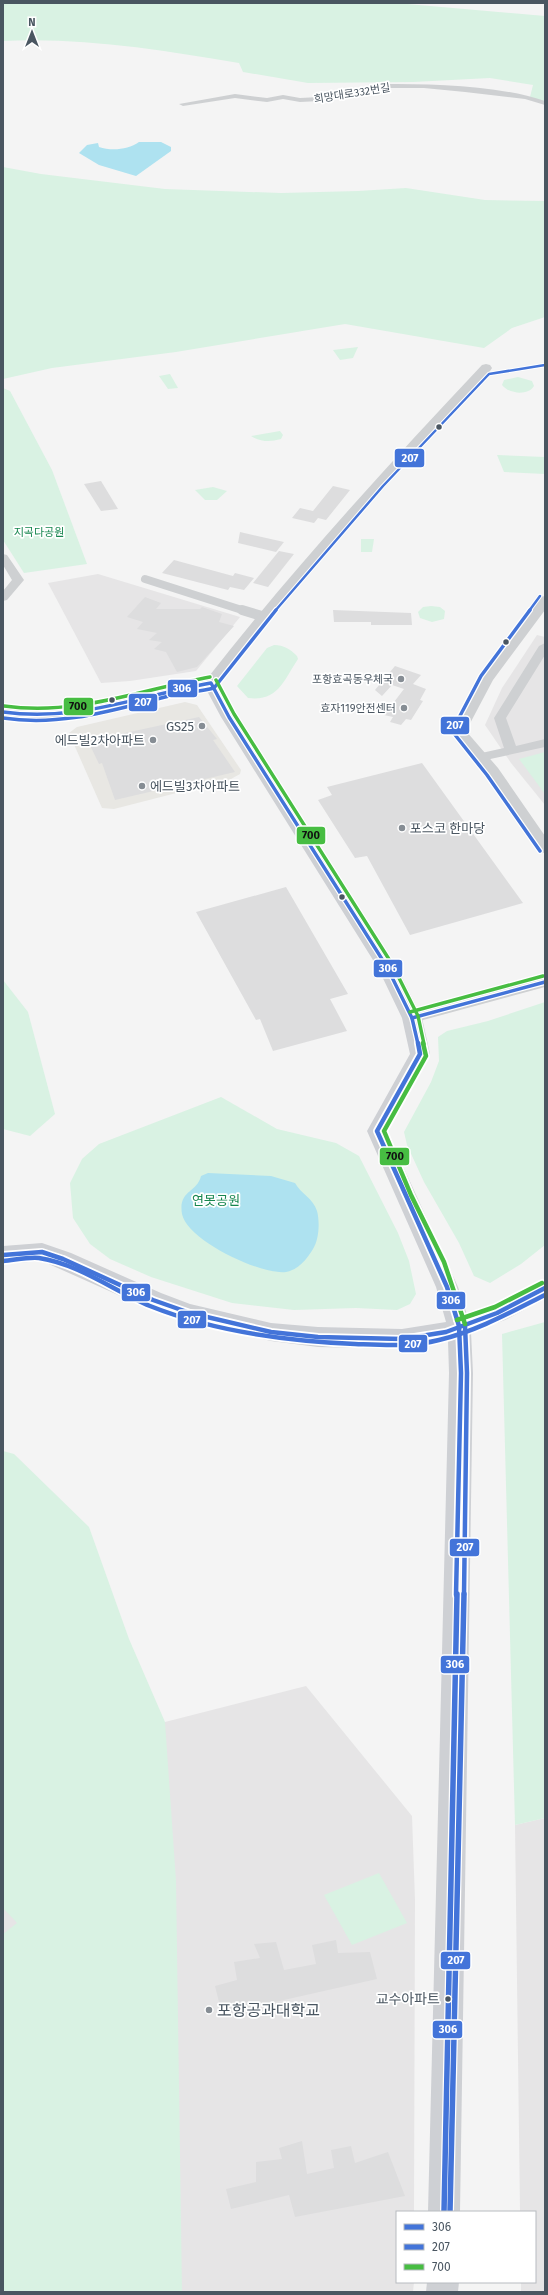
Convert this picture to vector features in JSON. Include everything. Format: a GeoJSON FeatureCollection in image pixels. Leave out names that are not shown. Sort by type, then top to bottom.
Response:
{"type":"FeatureCollection","features":[{"type":"Feature","properties":{"kind":"main road"},"geometry":{"type":"LineString","coordinates":[[3,712],[20,718],[50,718],[170,690],[211,683],[229,717],[387,967],[412,1018],[420,1054],[377,1131],[406,1198],[439,1265],[459,1326],[461,1373],[458,1584],[444,2211]]}},
{"type":"Feature","properties":{"kind":"main road"},"geometry":{"type":"LineString","coordinates":[[3,1255],[42,1252],[63,1259],[153,1300],[197,1315],[271,1332],[318,1337],[402,1339],[446,1332],[497,1313],[545,1288]]}},
{"type":"Feature","properties":{"kind":"street","name":"희망대로332번길"},"geometry":{"type":"LineString","coordinates":[[183,104],[235,96],[267,100],[283,97],[300,100],[320,99],[363,92],[382,86],[424,86],[465,90],[526,97],[545,103]]}},
{"type":"Feature","properties":{"kind":"street"},"geometry":{"type":"LineString","coordinates":[[211,683],[262,616],[379,482],[486,368]]}},
{"type":"Feature","properties":{"kind":"street"},"geometry":{"type":"LineString","coordinates":[[3,557],[18,580],[3,598]]}},
{"type":"Feature","properties":{"kind":"street"},"geometry":{"type":"LineString","coordinates":[[145,579],[262,616]]}},
{"type":"Feature","properties":{"kind":"street"},"geometry":{"type":"LineString","coordinates":[[545,600],[486,678],[458,731],[481,757],[545,848]]}},
{"type":"Feature","properties":{"kind":"street"},"geometry":{"type":"LineString","coordinates":[[511,750],[500,718],[545,646]]}},
{"type":"Feature","properties":{"kind":"street"},"geometry":{"type":"LineString","coordinates":[[481,757],[545,743]]}},
{"type":"Feature","properties":{"kind":"street"},"geometry":{"type":"LineString","coordinates":[[412,1018],[545,982]]}},
{"type":"Feature","properties":{"kind":"shaded area"},"geometry":{"type":"Polygon","coordinates":[[[98,574],[240,617],[196,671],[130,681],[101,683],[48,583],[98,574]]]}},
{"type":"Feature","properties":{"kind":"shaded area"},"geometry":{"type":"Polygon","coordinates":[[[537,635],[545,637],[545,805],[511,763],[485,725],[502,688],[537,635]]]}},
{"type":"Feature","properties":{"kind":"shaded area"},"geometry":{"type":"Polygon","coordinates":[[[185,702],[197,705],[241,770],[240,774],[231,779],[114,809],[102,808],[69,733],[77,727],[185,702]]]}},
{"type":"Feature","properties":{"kind":"shaded area","name":"포항공과대학교"},"geometry":{"type":"Polygon","coordinates":[[[306,1686],[412,1816],[415,1900],[414,2211],[396,2211],[396,2283],[414,2283],[413,2292],[3,2292],[3,1705],[95,1763],[165,1722],[306,1686]]]}},
{"type":"Feature","properties":{"kind":"shaded area"},"geometry":{"type":"Polygon","coordinates":[[[545,1818],[545,2292],[521,2292],[521,2283],[536,2283],[536,2211],[520,2211],[515,1825],[545,1818]]]}},
{"type":"Feature","properties":{"kind":"green space"},"geometry":{"type":"Polygon","coordinates":[[[3,3],[396,3],[545,16],[545,105],[530,97],[533,85],[490,78],[413,82],[308,83],[243,72],[239,63],[151,49],[62,41],[3,41],[3,3]]]}},
{"type":"Feature","properties":{"kind":"green space"},"geometry":{"type":"Polygon","coordinates":[[[3,167],[41,174],[165,189],[281,193],[406,188],[485,200],[545,201],[545,317],[512,328],[484,348],[345,324],[176,352],[52,368],[3,379],[3,167]]]}},
{"type":"Feature","properties":{"kind":"green space"},"geometry":{"type":"Polygon","coordinates":[[[358,347],[353,358],[340,360],[333,350],[358,347]]]}},
{"type":"Feature","properties":{"kind":"green space"},"geometry":{"type":"Polygon","coordinates":[[[170,374],[178,388],[168,389],[159,376],[170,374]]]}},
{"type":"Feature","properties":{"kind":"green space"},"geometry":{"type":"Polygon","coordinates":[[[518,377],[532,381],[534,386],[527,391],[518,393],[505,388],[502,385],[504,380],[518,377]]]}},
{"type":"Feature","properties":{"kind":"green space","name":"지곡다공원"},"geometry":{"type":"Polygon","coordinates":[[[3,388],[10,391],[52,470],[87,564],[24,573],[3,540],[3,388]]]}},
{"type":"Feature","properties":{"kind":"green space"},"geometry":{"type":"Polygon","coordinates":[[[280,431],[283,435],[281,439],[277,440],[262,440],[251,436],[280,431]]]}},
{"type":"Feature","properties":{"kind":"green space"},"geometry":{"type":"Polygon","coordinates":[[[497,455],[545,457],[545,474],[504,472],[497,455]]]}},
{"type":"Feature","properties":{"kind":"green space"},"geometry":{"type":"Polygon","coordinates":[[[213,487],[227,491],[217,500],[205,500],[195,490],[213,487]]]}},
{"type":"Feature","properties":{"kind":"green space"},"geometry":{"type":"Polygon","coordinates":[[[361,539],[374,539],[372,552],[361,552],[361,539]]]}},
{"type":"Feature","properties":{"kind":"green space"},"geometry":{"type":"Polygon","coordinates":[[[423,607],[440,607],[445,611],[444,619],[432,622],[420,618],[418,612],[423,607]]]}},
{"type":"Feature","properties":{"kind":"green space"},"geometry":{"type":"Polygon","coordinates":[[[274,645],[287,648],[297,656],[298,659],[284,682],[273,693],[266,697],[248,698],[237,686],[267,648],[274,645]]]}},
{"type":"Feature","properties":{"kind":"green space"},"geometry":{"type":"Polygon","coordinates":[[[545,752],[545,794],[519,759],[545,752]]]}},
{"type":"Feature","properties":{"kind":"green space"},"geometry":{"type":"Polygon","coordinates":[[[3,980],[28,1012],[55,1114],[30,1136],[3,1129],[3,980]]]}},
{"type":"Feature","properties":{"kind":"green space"},"geometry":{"type":"Polygon","coordinates":[[[545,1002],[545,1245],[521,1264],[490,1283],[474,1276],[459,1243],[424,1182],[407,1145],[404,1132],[431,1082],[439,1061],[438,1037],[447,1031],[488,1021],[545,1002]]]}},
{"type":"Feature","properties":{"kind":"green space","name":"연못공원"},"geometry":{"type":"Polygon","coordinates":[[[221,1097],[277,1129],[336,1143],[359,1156],[398,1233],[409,1261],[416,1294],[410,1304],[397,1310],[356,1308],[294,1310],[232,1303],[151,1277],[110,1259],[90,1244],[73,1218],[70,1183],[82,1159],[99,1144],[221,1097]]]}},
{"type":"Feature","properties":{"kind":"green space"},"geometry":{"type":"Polygon","coordinates":[[[545,1322],[545,1818],[515,1825],[502,1334],[545,1322]]]}},
{"type":"Feature","properties":{"kind":"green space"},"geometry":{"type":"Polygon","coordinates":[[[3,1451],[14,1454],[89,1527],[129,1639],[165,1722],[176,1881],[182,2292],[3,2292],[3,1934],[17,1923],[3,1908],[3,1451]]]}},
{"type":"Feature","properties":{"kind":"green space"},"geometry":{"type":"Polygon","coordinates":[[[379,1873],[407,1923],[352,1945],[324,1895],[379,1873]]]}},
{"type":"Feature","properties":{"kind":"water"},"geometry":{"type":"Polygon","coordinates":[[[139,142],[161,142],[171,147],[171,151],[136,176],[99,165],[79,153],[87,145],[98,143],[99,147],[119,149],[130,147],[139,142]]]}},
{"type":"Feature","properties":{"kind":"water"},"geometry":{"type":"Polygon","coordinates":[[[208,1173],[271,1176],[295,1183],[313,1203],[318,1215],[319,1225],[317,1241],[305,1260],[294,1269],[286,1272],[259,1268],[226,1254],[210,1245],[197,1234],[187,1224],[182,1214],[183,1200],[199,1182],[201,1176],[208,1173]]]}},
{"type":"Feature","properties":{"kind":"building"},"geometry":{"type":"Polygon","coordinates":[[[101,481],[118,509],[101,511],[84,484],[101,481]]]}},
{"type":"Feature","properties":{"kind":"building"},"geometry":{"type":"Polygon","coordinates":[[[333,486],[350,490],[326,520],[318,518],[314,523],[292,518],[300,508],[313,511],[333,486]]]}},
{"type":"Feature","properties":{"kind":"building"},"geometry":{"type":"Polygon","coordinates":[[[240,532],[284,542],[276,552],[238,543],[240,532]]]}},
{"type":"Feature","properties":{"kind":"building"},"geometry":{"type":"Polygon","coordinates":[[[279,551],[294,554],[268,587],[253,583],[279,551]]]}},
{"type":"Feature","properties":{"kind":"building"},"geometry":{"type":"Polygon","coordinates":[[[174,560],[233,576],[235,573],[254,578],[244,590],[230,587],[228,590],[162,573],[174,560]]]}},
{"type":"Feature","properties":{"kind":"building"},"geometry":{"type":"Polygon","coordinates":[[[145,597],[161,603],[156,609],[200,609],[202,607],[222,614],[219,622],[234,626],[197,667],[177,672],[166,652],[154,649],[162,642],[149,640],[157,633],[137,629],[143,622],[127,617],[145,597]]]}},
{"type":"Feature","properties":{"kind":"building"},"geometry":{"type":"Polygon","coordinates":[[[333,610],[411,613],[412,625],[371,625],[371,622],[334,622],[333,610]]]}},
{"type":"Feature","properties":{"kind":"building"},"geometry":{"type":"Polygon","coordinates":[[[395,666],[421,675],[413,684],[426,689],[420,700],[423,701],[411,720],[406,719],[401,725],[390,722],[393,717],[384,715],[404,689],[392,685],[382,696],[375,690],[395,666]]]}},
{"type":"Feature","properties":{"kind":"building"},"geometry":{"type":"Polygon","coordinates":[[[199,717],[217,739],[213,740],[235,772],[115,800],[102,763],[99,764],[88,741],[199,717]]]}},
{"type":"Feature","properties":{"kind":"building","name":"포스코 한마당"},"geometry":{"type":"Polygon","coordinates":[[[422,763],[523,903],[410,935],[367,856],[355,858],[318,800],[332,795],[327,787],[422,763]]]}},
{"type":"Feature","properties":{"kind":"building"},"geometry":{"type":"Polygon","coordinates":[[[286,887],[348,994],[330,999],[347,1031],[273,1051],[260,1019],[256,1020],[196,912],[286,887]]]}},
{"type":"Feature","properties":{"kind":"building"},"geometry":{"type":"Polygon","coordinates":[[[336,1940],[338,1953],[370,1952],[377,1979],[222,2014],[215,1986],[237,1980],[234,1962],[260,1958],[254,1944],[276,1942],[284,1970],[316,1964],[312,1945],[336,1940]]]}},
{"type":"Feature","properties":{"kind":"building"},"geometry":{"type":"Polygon","coordinates":[[[302,2141],[307,2174],[334,2168],[331,2150],[351,2146],[355,2163],[388,2152],[405,2196],[295,2217],[289,2195],[231,2209],[226,2189],[256,2182],[256,2162],[282,2159],[279,2148],[302,2141]]]}},
{"type":"Feature","properties":{"kind":"transit line","name":"207"},"geometry":{"type":"LineString","coordinates":[[3,718],[45,722],[66,720],[86,717],[174,695],[214,688],[267,620],[383,486],[489,374],[545,365]]}},
{"type":"Feature","properties":{"kind":"transit line","name":"207"},"geometry":{"type":"LineString","coordinates":[[540,596],[481,676],[452,731],[487,775],[540,851]]}},
{"type":"Feature","properties":{"kind":"transit line","name":"700"},"geometry":{"type":"LineString","coordinates":[[4,706],[30,709],[56,709],[82,706],[210,677]]}},
{"type":"Feature","properties":{"kind":"transit line","name":"700"},"geometry":{"type":"LineString","coordinates":[[216,680],[234,714],[392,964],[418,1016],[426,1056],[384,1131],[411,1195],[444,1262],[465,1324]]}},
{"type":"Feature","properties":{"kind":"transit line","name":"306"},"geometry":{"type":"LineString","coordinates":[[3,712],[29,715],[55,715],[81,712],[211,683],[229,717],[387,967],[412,1018],[420,1054],[377,1131],[447,1287],[459,1326],[461,1373],[444,2211]]}},
{"type":"Feature","properties":{"kind":"transit line","name":"700"},"geometry":{"type":"LineString","coordinates":[[410,1012],[543,976]]}},
{"type":"Feature","properties":{"kind":"transit line","name":"306"},"geometry":{"type":"LineString","coordinates":[[412,1018],[545,982]]}},
{"type":"Feature","properties":{"kind":"transit line","name":"306"},"geometry":{"type":"LineString","coordinates":[[3,1255],[42,1252],[63,1259],[153,1300],[190,1313],[271,1332],[318,1337],[402,1339],[446,1332],[497,1313],[545,1288]]}},
{"type":"Feature","properties":{"kind":"transit line","name":"207"},"geometry":{"type":"LineString","coordinates":[[3,1261],[33,1258],[57,1263],[84,1274],[151,1306],[202,1323],[254,1334],[334,1343],[394,1345],[437,1341],[461,1334],[485,1324],[545,1295]]}},
{"type":"Feature","properties":{"kind":"transit line","name":"700"},"geometry":{"type":"LineString","coordinates":[[457,1320],[495,1307],[542,1283]]}},
{"type":"Feature","properties":{"kind":"transit line","name":"207"},"geometry":{"type":"LineString","coordinates":[[450,2211],[464,1585],[467,1373],[465,1326]]}},
{"type":"Feature","properties":{"kind":"place","name":"포항효곡동우체국"},"geometry":{"type":"Point","coordinates":[401,679]}},
{"type":"Feature","properties":{"kind":"place","name":"효자119안전센터"},"geometry":{"type":"Point","coordinates":[404,708]}},
{"type":"Feature","properties":{"kind":"place","name":"GS25"},"geometry":{"type":"Point","coordinates":[202,726]}},
{"type":"Feature","properties":{"kind":"place","name":"에드빌2차아파트"},"geometry":{"type":"Point","coordinates":[153,740]}},
{"type":"Feature","properties":{"kind":"place","name":"에드빌3차아파트"},"geometry":{"type":"Point","coordinates":[142,786]}},
{"type":"Feature","properties":{"kind":"place","name":"포스코 한마당"},"geometry":{"type":"Point","coordinates":[402,828]}},
{"type":"Feature","properties":{"kind":"place","name":"교수아파트"},"geometry":{"type":"Point","coordinates":[448,1999]}},
{"type":"Feature","properties":{"kind":"place","name":"포항공과대학교"},"geometry":{"type":"Point","coordinates":[209,2010]}}]}
